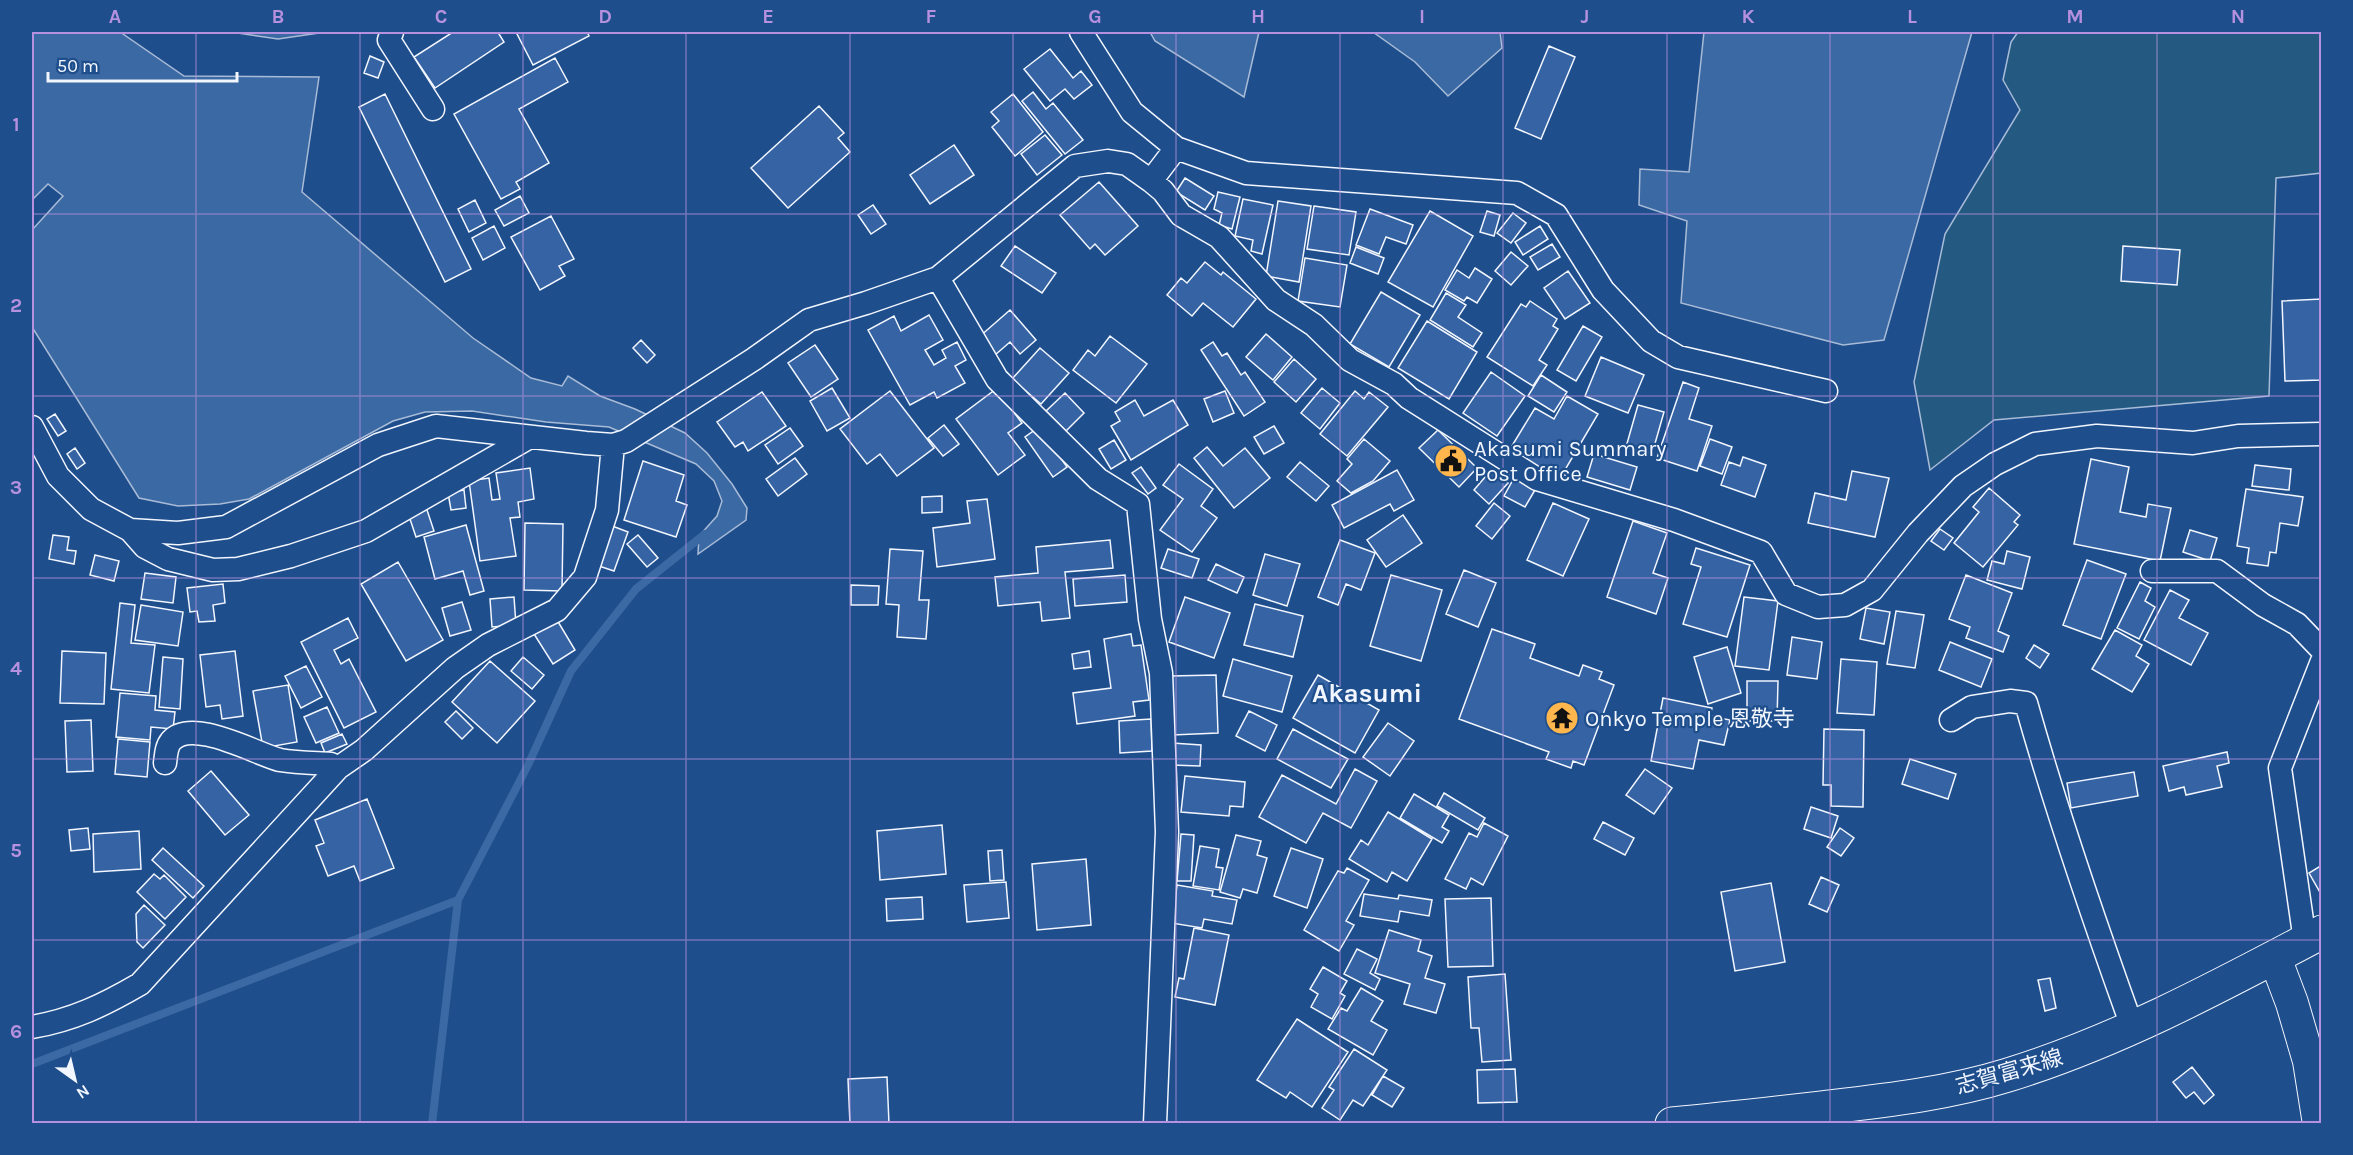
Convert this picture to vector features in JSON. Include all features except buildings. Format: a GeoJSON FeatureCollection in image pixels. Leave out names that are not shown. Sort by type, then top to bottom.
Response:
{"type":"FeatureCollection","features":[{"type":"Feature","properties":{"kind":"main road","name":"志賀富来線"},"geometry":{"type":"LineString","coordinates":[[1672,1124],[1912,1097],[2006,1075],[2059,1058],[2133,1029],[2313,937]]}},
{"type":"Feature","properties":{"kind":"street"},"geometry":{"type":"LineString","coordinates":[[392,32],[389,40],[433,110]]}},
{"type":"Feature","properties":{"kind":"street"},"geometry":{"type":"LineString","coordinates":[[1082,32],[1132,112],[1176,147],[1246,173],[1517,193],[1556,214],[1603,290],[1652,341],[1678,357],[1826,391]]}},
{"type":"Feature","properties":{"kind":"street"},"geometry":{"type":"LineString","coordinates":[[1151,181],[1176,147]]}},
{"type":"Feature","properties":{"kind":"street"},"geometry":{"type":"LineString","coordinates":[[130,530],[178,534],[226,527],[378,445],[436,426],[530,437],[620,443],[754,359],[808,320],[938,278],[1075,166],[1108,161],[1127,164],[1151,181],[1163,191],[1181,215],[1219,237],[1276,300],[1314,325],[1350,360],[1394,384],[1409,398],[1537,479],[1674,520],[1761,552],[1786,594],[1818,607],[1845,605],[1872,590],[1918,533],[1963,486],[1995,464],[2035,444],[2097,436],[2193,443],[2238,436],[2322,434]]}},
{"type":"Feature","properties":{"kind":"street"},"geometry":{"type":"LineString","coordinates":[[938,278],[997,379],[1098,479],[1138,504],[1149,619],[1161,673],[1167,832],[1155,1124]]}},
{"type":"Feature","properties":{"kind":"street"},"geometry":{"type":"LineString","coordinates":[[32,427],[58,476],[91,509],[130,530],[145,547],[168,559],[213,570],[238,569],[291,556],[366,531],[530,437]]}},
{"type":"Feature","properties":{"kind":"street"},"geometry":{"type":"LineString","coordinates":[[32,1027],[100,1007],[140,984],[338,768],[364,750],[455,668],[488,645],[557,610],[585,577],[607,510],[620,443]]}},
{"type":"Feature","properties":{"kind":"street"},"geometry":{"type":"LineString","coordinates":[[2152,571],[2217,571],[2263,605],[2297,624],[2322,650]]}},
{"type":"Feature","properties":{"kind":"street"},"geometry":{"type":"LineString","coordinates":[[2313,937],[2280,768],[2322,661]]}},
{"type":"Feature","properties":{"kind":"street"},"geometry":{"type":"LineString","coordinates":[[1951,720],[1972,707],[2010,701],[2026,703],[2054,803],[2104,953],[2133,1029]]}},
{"type":"Feature","properties":{"kind":"street"},"geometry":{"type":"LineString","coordinates":[[165,763],[170,742],[178,735],[192,733],[219,736],[281,760],[331,764],[338,768]]}},
{"type":"Feature","properties":{"kind":"street"},"geometry":{"type":"LineString","coordinates":[[2275,958],[2292,1003],[2308,1061],[2319,1124]]}},
{"type":"Feature","properties":{"kind":"shaded area"},"geometry":{"type":"Polygon","coordinates":[[[32,32],[120,32],[184,76],[319,77],[302,192],[473,338],[531,378],[562,386],[568,376],[600,396],[635,409],[685,433],[707,453],[732,484],[747,508],[746,520],[698,554],[699,536],[717,516],[722,501],[714,481],[696,464],[609,427],[546,422],[472,411],[425,412],[393,421],[249,499],[220,504],[178,506],[139,498],[32,327],[32,230],[63,196],[48,184],[32,200],[32,32]]]}},
{"type":"Feature","properties":{"kind":"shaded area"},"geometry":{"type":"Polygon","coordinates":[[[231,32],[326,32],[278,39],[231,32]]]}},
{"type":"Feature","properties":{"kind":"shaded area"},"geometry":{"type":"Polygon","coordinates":[[[1150,32],[1259,32],[1244,97],[1155,41],[1150,32]]]}},
{"type":"Feature","properties":{"kind":"shaded area"},"geometry":{"type":"Polygon","coordinates":[[[1373,32],[1500,32],[1502,48],[1448,96],[1415,62],[1373,32]]]}},
{"type":"Feature","properties":{"kind":"shaded area"},"geometry":{"type":"Polygon","coordinates":[[[1704,32],[1972,32],[1884,340],[1843,345],[1681,303],[1687,221],[1639,205],[1640,169],[1689,172],[1704,32]]]}},
{"type":"Feature","properties":{"kind":"shaded area"},"geometry":{"type":"Polygon","coordinates":[[[2018,32],[2321,32],[2321,173],[2276,178],[2269,396],[1994,420],[1930,470],[1914,382],[1945,234],[2020,110],[2003,80],[2011,42],[2018,32]]]}},
{"type":"Feature","properties":{"kind":"waterway"},"geometry":{"type":"LineString","coordinates":[[432,1124],[458,900],[528,765],[571,671],[636,589],[705,534]]}},
{"type":"Feature","properties":{"kind":"waterway"},"geometry":{"type":"LineString","coordinates":[[32,1064],[458,900]]}},
{"type":"Feature","properties":{"kind":"place","name":"Akasumi Summary Post Office"},"geometry":{"type":"Point","coordinates":[1451,461]}},
{"type":"Feature","properties":{"kind":"place","name":"Onkyo Temple 恩敬寺"},"geometry":{"type":"Point","coordinates":[1562,718]}},
{"type":"Feature","properties":{"kind":"district","name":"Akasumi"},"geometry":{"type":"Point","coordinates":[1367,693]}}]}
